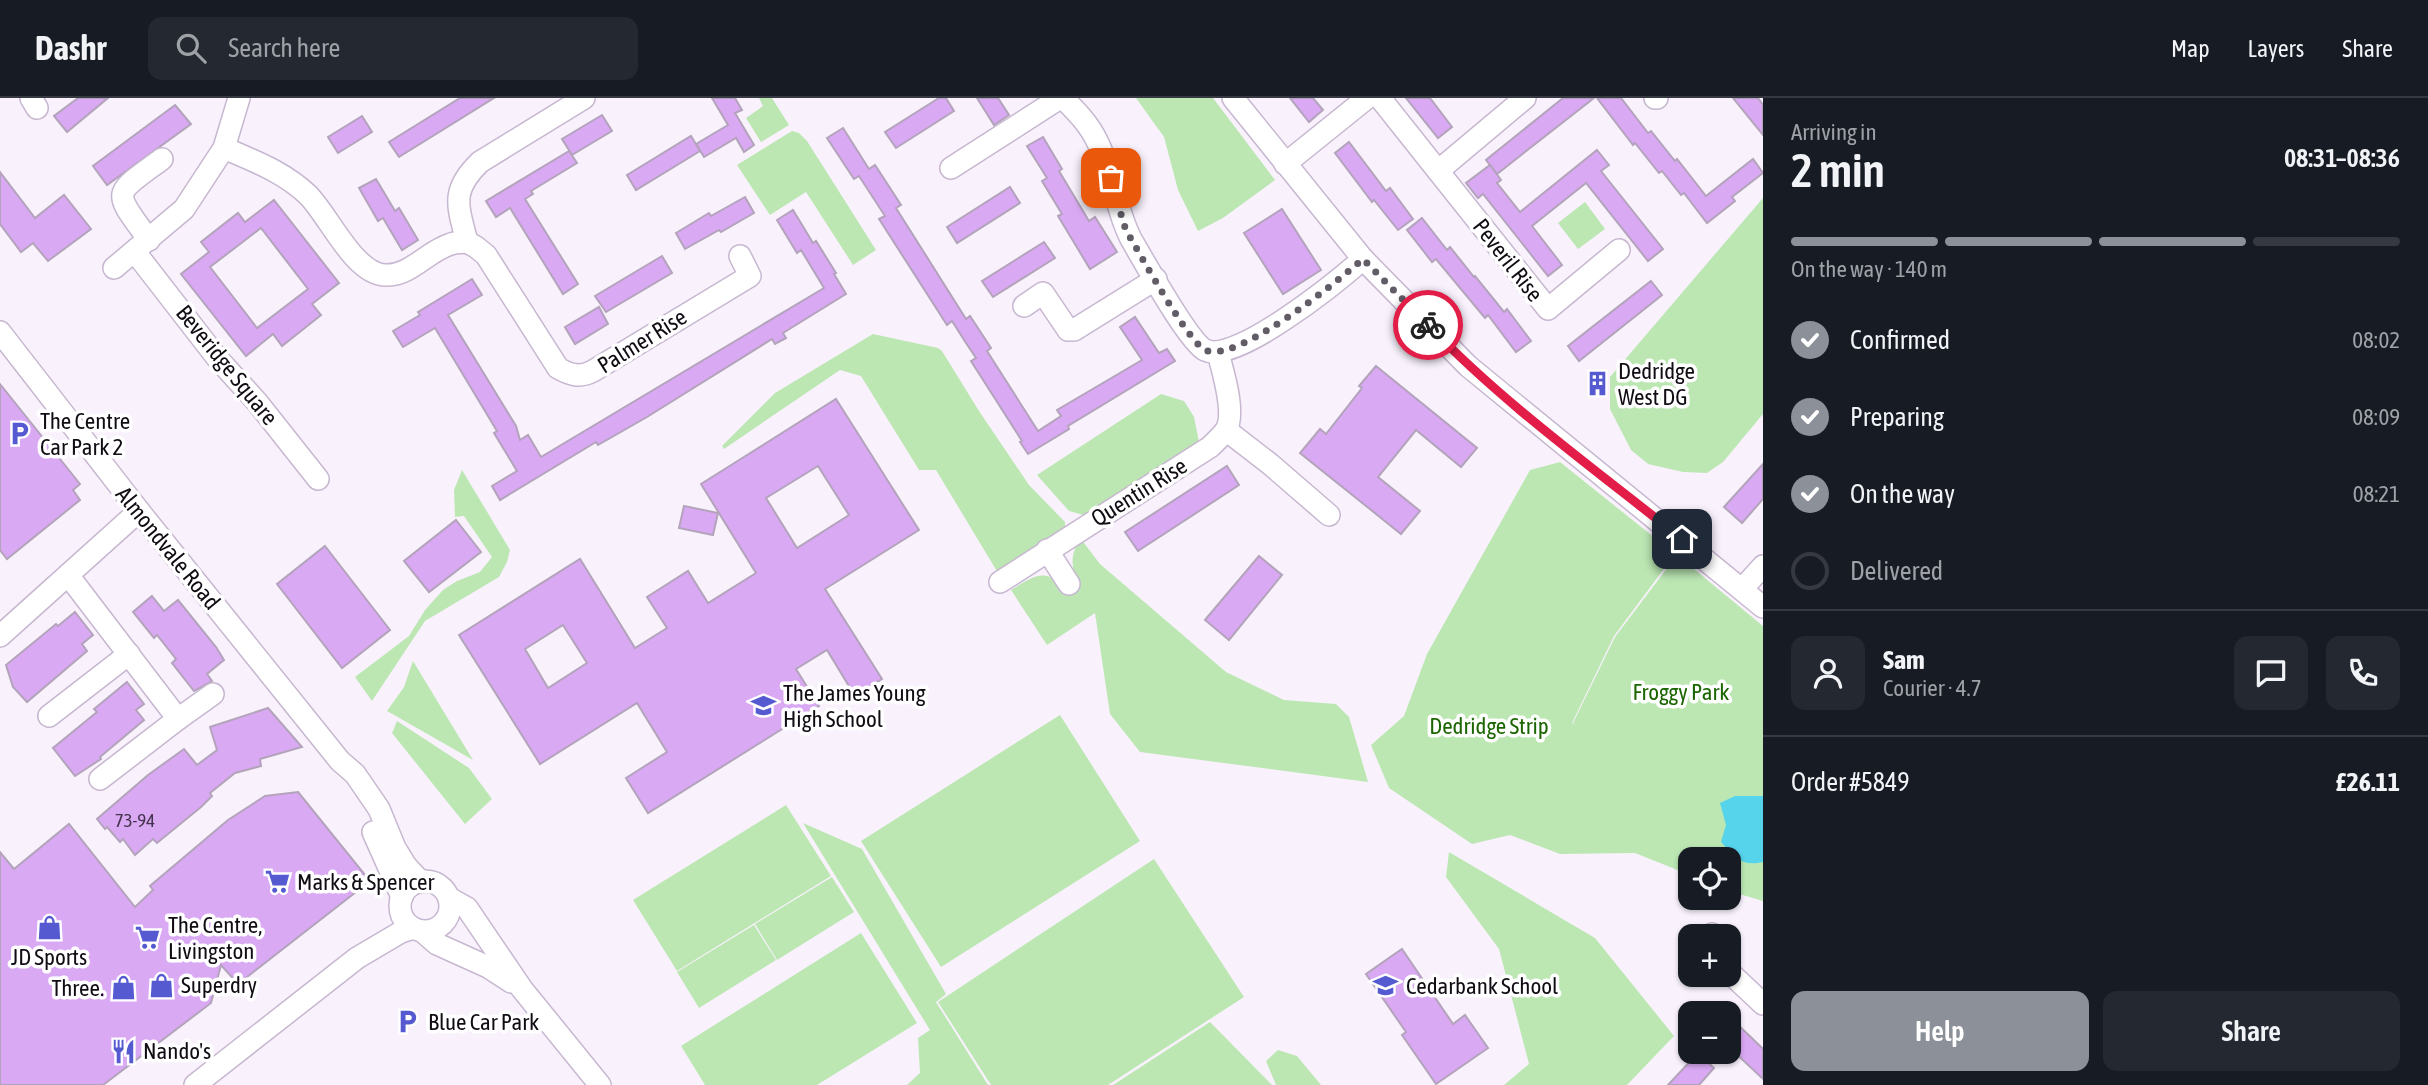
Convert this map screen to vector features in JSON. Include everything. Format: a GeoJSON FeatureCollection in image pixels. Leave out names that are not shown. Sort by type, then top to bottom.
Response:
{"type":"FeatureCollection","features":[{"type":"Feature","properties":{"kind":"street"},"geometry":{"type":"LineString","coordinates":[[114,268],[184,209],[224,148],[239,98]]}},
{"type":"Feature","properties":{"kind":"street"},"geometry":{"type":"LineString","coordinates":[[224,148],[266,165],[307,194],[326,215],[361,264],[373,273],[386,275],[400,273],[451,243],[467,242],[458,197],[465,177],[480,162],[584,98]]}},
{"type":"Feature","properties":{"kind":"street"},"geometry":{"type":"LineString","coordinates":[[951,169],[1061,98],[1087,124],[1098,141],[1124,225],[1197,344],[1206,351],[1218,353],[1241,345],[1283,320],[1334,284],[1363,259]]}},
{"type":"Feature","properties":{"kind":"street"},"geometry":{"type":"LineString","coordinates":[[1233,98],[1363,259],[1468,366],[1763,607]]}},
{"type":"Feature","properties":{"kind":"street"},"geometry":{"type":"LineString","coordinates":[[1285,164],[1367,98]]}},
{"type":"Feature","properties":{"kind":"street","name":"Peveril Rise"},"geometry":{"type":"LineString","coordinates":[[1380,98],[1548,309],[1619,250]]}},
{"type":"Feature","properties":{"kind":"street"},"geometry":{"type":"LineString","coordinates":[[1438,171],[1525,98]]}},
{"type":"Feature","properties":{"kind":"street","name":"Beveridge Square"},"geometry":{"type":"LineString","coordinates":[[162,159],[127,185],[123,191],[123,205],[142,246],[218,359],[257,402],[318,479]]}},
{"type":"Feature","properties":{"kind":"street","name":"Palmer Rise"},"geometry":{"type":"LineString","coordinates":[[467,242],[486,255],[558,368],[578,376],[593,372],[754,283],[740,256]]}},
{"type":"Feature","properties":{"kind":"street"},"geometry":{"type":"LineString","coordinates":[[1024,306],[1051,288],[1068,330],[1074,330],[1156,279]]}},
{"type":"Feature","properties":{"kind":"street","name":"Almondvale Road"},"geometry":{"type":"LineString","coordinates":[[0,332],[139,511],[340,761],[355,774],[379,809],[395,848],[406,866],[421,882]]}},
{"type":"Feature","properties":{"kind":"street"},"geometry":{"type":"LineString","coordinates":[[1218,353],[1230,419],[1226,430],[1329,515]]}},
{"type":"Feature","properties":{"kind":"street","name":"Quentin Rise"},"geometry":{"type":"LineString","coordinates":[[1000,582],[1210,447],[1226,430]]}},
{"type":"Feature","properties":{"kind":"street"},"geometry":{"type":"LineString","coordinates":[[0,636],[139,511]]}},
{"type":"Feature","properties":{"kind":"street"},"geometry":{"type":"LineString","coordinates":[[1047,550],[1069,584]]}},
{"type":"Feature","properties":{"kind":"street"},"geometry":{"type":"LineString","coordinates":[[1742,588],[1763,566]]}},
{"type":"Feature","properties":{"kind":"street"},"geometry":{"type":"LineString","coordinates":[[68,575],[178,719]]}},
{"type":"Feature","properties":{"kind":"street"},"geometry":{"type":"LineString","coordinates":[[49,716],[128,654]]}},
{"type":"Feature","properties":{"kind":"street"},"geometry":{"type":"LineString","coordinates":[[100,779],[213,694]]}},
{"type":"Feature","properties":{"kind":"street","name":"Almondvale Road"},"geometry":{"type":"LineString","coordinates":[[340,761],[401,902]]}},
{"type":"Feature","properties":{"kind":"street"},"geometry":{"type":"LineString","coordinates":[[195,1085],[356,958],[383,930],[411,886],[421,882],[440,886],[449,898],[467,908],[522,989],[600,1085]]}},
{"type":"Feature","properties":{"kind":"street"},"geometry":{"type":"LineString","coordinates":[[356,958],[390,938],[417,930],[431,931],[441,926],[448,917],[449,898]]}},
{"type":"Feature","properties":{"kind":"street"},"geometry":{"type":"LineString","coordinates":[[401,902],[403,918],[417,930],[437,944],[488,967],[522,989]]}},
{"type":"Feature","properties":{"kind":"street"},"geometry":{"type":"LineString","coordinates":[[1741,983],[1763,1004]]}},
{"type":"Feature","properties":{"kind":"green space"},"geometry":{"type":"Polygon","coordinates":[[[759,98],[772,98],[789,125],[761,142],[746,118],[763,106],[759,98]]]}},
{"type":"Feature","properties":{"kind":"green space"},"geometry":{"type":"Polygon","coordinates":[[[1136,98],[1213,98],[1275,180],[1223,218],[1198,231],[1178,190],[1164,137],[1136,98]]]}},
{"type":"Feature","properties":{"kind":"green space"},"geometry":{"type":"Polygon","coordinates":[[[792,131],[799,133],[807,141],[876,250],[853,265],[806,192],[770,215],[737,165],[792,131]]]}},
{"type":"Feature","properties":{"kind":"green space"},"geometry":{"type":"Polygon","coordinates":[[[1763,198],[1763,414],[1723,462],[1707,473],[1683,472],[1648,464],[1631,450],[1610,409],[1610,377],[1763,198]]]}},
{"type":"Feature","properties":{"kind":"green space"},"geometry":{"type":"Polygon","coordinates":[[[1585,202],[1605,229],[1578,249],[1558,223],[1585,202]]]}},
{"type":"Feature","properties":{"kind":"green space"},"geometry":{"type":"Polygon","coordinates":[[[873,334],[942,351],[1029,485],[1065,522],[1065,529],[998,573],[936,470],[919,470],[861,376],[840,370],[724,449],[722,446],[775,393],[873,334]]]}},
{"type":"Feature","properties":{"kind":"green space"},"geometry":{"type":"Polygon","coordinates":[[[1161,394],[1184,401],[1194,417],[1199,442],[1087,516],[1069,511],[1037,475],[1161,394]]]}},
{"type":"Feature","properties":{"kind":"green space"},"geometry":{"type":"Polygon","coordinates":[[[1560,462],[1675,554],[1614,636],[1572,723],[1577,725],[1573,723],[1615,637],[1677,555],[1763,626],[1763,901],[1741,895],[1741,847],[1678,847],[1678,870],[1635,853],[1560,854],[1510,835],[1472,844],[1389,788],[1371,745],[1404,716],[1427,654],[1530,470],[1560,462]]]}},
{"type":"Feature","properties":{"kind":"green space"},"geometry":{"type":"Polygon","coordinates":[[[462,470],[510,550],[507,562],[499,577],[425,621],[372,701],[355,677],[409,636],[425,610],[443,590],[480,572],[492,557],[464,516],[455,517],[454,490],[462,470]]]}},
{"type":"Feature","properties":{"kind":"green space"},"geometry":{"type":"Polygon","coordinates":[[[1081,539],[1100,564],[1226,672],[1284,700],[1336,704],[1349,717],[1368,782],[1140,752],[1110,714],[1095,613],[1047,645],[1011,590],[1028,580],[1042,576],[1055,580],[1069,595],[1080,589],[1075,576],[1073,557],[1081,539]]]}},
{"type":"Feature","properties":{"kind":"green space"},"geometry":{"type":"Polygon","coordinates":[[[413,661],[473,760],[387,711],[404,687],[413,661]]]}},
{"type":"Feature","properties":{"kind":"green space"},"geometry":{"type":"Polygon","coordinates":[[[1060,715],[1140,841],[941,967],[861,841],[1060,715]]]}},
{"type":"Feature","properties":{"kind":"green space"},"geometry":{"type":"Polygon","coordinates":[[[397,721],[469,768],[492,799],[465,824],[392,733],[397,721]]]}},
{"type":"Feature","properties":{"kind":"green space"},"geometry":{"type":"Polygon","coordinates":[[[786,805],[831,876],[677,971],[633,900],[786,805]]]}},
{"type":"Feature","properties":{"kind":"green space"},"geometry":{"type":"Polygon","coordinates":[[[803,823],[862,849],[946,994],[936,1002],[988,1085],[907,1085],[920,1073],[918,1038],[930,1030],[803,823]]]}},
{"type":"Feature","properties":{"kind":"green space"},"geometry":{"type":"Polygon","coordinates":[[[1449,852],[1595,938],[1674,1036],[1627,1085],[1504,1085],[1529,1064],[1499,949],[1446,877],[1449,852]]]}},
{"type":"Feature","properties":{"kind":"green space"},"geometry":{"type":"Polygon","coordinates":[[[1154,859],[1244,997],[1108,1085],[991,1085],[938,1002],[1154,859]]]}},
{"type":"Feature","properties":{"kind":"green space"},"geometry":{"type":"Polygon","coordinates":[[[832,877],[854,912],[777,960],[755,924],[832,877]]]}},
{"type":"Feature","properties":{"kind":"green space"},"geometry":{"type":"Polygon","coordinates":[[[754,925],[776,960],[699,1008],[677,972],[754,925]]]}},
{"type":"Feature","properties":{"kind":"green space"},"geometry":{"type":"Polygon","coordinates":[[[861,933],[917,1023],[817,1085],[705,1085],[681,1046],[861,933]]]}},
{"type":"Feature","properties":{"kind":"green space"},"geometry":{"type":"Polygon","coordinates":[[[1210,1022],[1272,1085],[1113,1085],[1210,1022]]]}},
{"type":"Feature","properties":{"kind":"green space"},"geometry":{"type":"Polygon","coordinates":[[[1278,1050],[1297,1056],[1321,1085],[1276,1085],[1266,1061],[1278,1050]]]}},
{"type":"Feature","properties":{"kind":"water"},"geometry":{"type":"Polygon","coordinates":[[[1735,796],[1763,796],[1763,862],[1744,862],[1741,860],[1741,847],[1726,847],[1721,842],[1726,825],[1720,803],[1735,796]]]}},
{"type":"Feature","properties":{"kind":"building"},"geometry":{"type":"Polygon","coordinates":[[[78,98],[108,98],[67,132],[54,116],[78,98]]]}},
{"type":"Feature","properties":{"kind":"building"},"geometry":{"type":"Polygon","coordinates":[[[460,98],[494,98],[399,157],[389,142],[460,98]]]}},
{"type":"Feature","properties":{"kind":"building"},"geometry":{"type":"Polygon","coordinates":[[[712,98],[735,98],[742,110],[735,113],[754,145],[744,152],[736,138],[704,157],[696,144],[728,125],[712,98]]]}},
{"type":"Feature","properties":{"kind":"building"},"geometry":{"type":"Polygon","coordinates":[[[939,98],[946,98],[954,111],[896,148],[885,132],[939,98]]]}},
{"type":"Feature","properties":{"kind":"building"},"geometry":{"type":"Polygon","coordinates":[[[977,98],[998,98],[1009,115],[994,125],[977,98]]]}},
{"type":"Feature","properties":{"kind":"building"},"geometry":{"type":"Polygon","coordinates":[[[1290,98],[1313,98],[1323,110],[1309,122],[1290,98]]]}},
{"type":"Feature","properties":{"kind":"building"},"geometry":{"type":"Polygon","coordinates":[[[1406,98],[1430,98],[1452,127],[1438,138],[1406,98]]]}},
{"type":"Feature","properties":{"kind":"building"},"geometry":{"type":"Polygon","coordinates":[[[1563,98],[1594,98],[1497,174],[1486,160],[1563,98]]]}},
{"type":"Feature","properties":{"kind":"building"},"geometry":{"type":"Polygon","coordinates":[[[1597,98],[1621,98],[1648,133],[1651,131],[1675,161],[1677,159],[1706,196],[1753,159],[1763,173],[1732,197],[1735,201],[1707,223],[1684,193],[1681,195],[1662,171],[1659,173],[1635,143],[1633,145],[1597,98]]]}},
{"type":"Feature","properties":{"kind":"building"},"geometry":{"type":"Polygon","coordinates":[[[1733,98],[1758,98],[1763,105],[1763,135],[1733,98]]]}},
{"type":"Feature","properties":{"kind":"building"},"geometry":{"type":"Polygon","coordinates":[[[175,105],[191,124],[107,185],[93,166],[175,105]]]}},
{"type":"Feature","properties":{"kind":"building"},"geometry":{"type":"Polygon","coordinates":[[[602,115],[612,131],[572,155],[562,139],[602,115]]]}},
{"type":"Feature","properties":{"kind":"building"},"geometry":{"type":"Polygon","coordinates":[[[362,116],[372,132],[338,153],[328,137],[362,116]]]}},
{"type":"Feature","properties":{"kind":"building"},"geometry":{"type":"Polygon","coordinates":[[[843,128],[869,169],[875,165],[901,205],[896,208],[966,319],[970,316],[991,348],[987,351],[1038,431],[1061,416],[1057,410],[1142,360],[1120,327],[1135,317],[1159,353],[1167,349],[1175,361],[1068,426],[1069,429],[1028,454],[971,361],[976,358],[952,321],[947,325],[879,219],[885,216],[859,176],[854,179],[827,138],[843,128]]]}},
{"type":"Feature","properties":{"kind":"building"},"geometry":{"type":"Polygon","coordinates":[[[691,136],[700,151],[636,190],[627,175],[691,136]]]}},
{"type":"Feature","properties":{"kind":"building"},"geometry":{"type":"Polygon","coordinates":[[[1043,137],[1062,169],[1059,171],[1089,221],[1095,217],[1117,252],[1090,269],[1058,216],[1062,214],[1042,181],[1047,178],[1027,146],[1043,137]]]}},
{"type":"Feature","properties":{"kind":"building"},"geometry":{"type":"Polygon","coordinates":[[[1349,142],[1386,191],[1390,188],[1413,219],[1398,230],[1374,200],[1372,202],[1335,153],[1349,142]]]}},
{"type":"Feature","properties":{"kind":"building"},"geometry":{"type":"Polygon","coordinates":[[[1597,150],[1609,165],[1601,171],[1663,249],[1648,261],[1586,183],[1532,226],[1562,265],[1548,276],[1483,194],[1478,198],[1466,183],[1490,165],[1501,180],[1497,183],[1520,212],[1597,150]]]}},
{"type":"Feature","properties":{"kind":"building"},"geometry":{"type":"Polygon","coordinates":[[[569,151],[577,163],[531,191],[533,194],[525,199],[578,284],[563,294],[510,208],[496,217],[486,201],[569,151]]]}},
{"type":"Feature","properties":{"kind":"building"},"geometry":{"type":"Polygon","coordinates":[[[0,172],[35,218],[64,195],[91,229],[48,261],[33,243],[21,252],[0,224],[0,172]]]}},
{"type":"Feature","properties":{"kind":"building"},"geometry":{"type":"Polygon","coordinates":[[[376,179],[395,211],[399,208],[418,240],[402,250],[383,218],[378,221],[359,188],[376,179]]]}},
{"type":"Feature","properties":{"kind":"building"},"geometry":{"type":"Polygon","coordinates":[[[1010,187],[1020,203],[957,243],[947,227],[1010,187]]]}},
{"type":"Feature","properties":{"kind":"building"},"geometry":{"type":"Polygon","coordinates":[[[745,197],[754,213],[685,249],[676,233],[709,213],[711,216],[745,197]]]}},
{"type":"Feature","properties":{"kind":"building"},"geometry":{"type":"Polygon","coordinates":[[[274,200],[339,283],[312,304],[321,315],[282,346],[273,334],[246,356],[181,274],[209,252],[201,242],[238,213],[245,222],[274,200]],[[261,228],[210,267],[257,328],[308,289],[261,228]]]}},
{"type":"Feature","properties":{"kind":"building"},"geometry":{"type":"Polygon","coordinates":[[[1282,209],[1321,270],[1283,294],[1244,233],[1282,209]]]}},
{"type":"Feature","properties":{"kind":"building"},"geometry":{"type":"Polygon","coordinates":[[[793,210],[813,243],[816,241],[846,294],[783,333],[786,338],[775,344],[772,339],[647,417],[598,445],[596,442],[500,500],[492,486],[517,471],[494,433],[497,431],[435,328],[403,347],[393,331],[420,315],[418,312],[472,279],[482,295],[448,315],[516,426],[520,440],[528,435],[541,457],[824,288],[801,250],[797,253],[777,220],[793,210]]]}},
{"type":"Feature","properties":{"kind":"building"},"geometry":{"type":"Polygon","coordinates":[[[1422,218],[1447,250],[1450,247],[1504,312],[1507,309],[1531,341],[1516,352],[1488,315],[1485,318],[1436,259],[1432,262],[1407,230],[1422,218]]]}},
{"type":"Feature","properties":{"kind":"building"},"geometry":{"type":"Polygon","coordinates":[[[1044,242],[1055,258],[993,297],[982,281],[1044,242]]]}},
{"type":"Feature","properties":{"kind":"building"},"geometry":{"type":"Polygon","coordinates":[[[662,256],[672,273],[606,312],[595,296],[662,256]]]}},
{"type":"Feature","properties":{"kind":"building"},"geometry":{"type":"Polygon","coordinates":[[[1651,281],[1662,295],[1579,361],[1568,346],[1651,281]]]}},
{"type":"Feature","properties":{"kind":"building"},"geometry":{"type":"Polygon","coordinates":[[[599,307],[608,324],[575,344],[565,327],[599,307]]]}},
{"type":"Feature","properties":{"kind":"building"},"geometry":{"type":"Polygon","coordinates":[[[1376,366],[1477,448],[1461,467],[1416,430],[1378,477],[1420,511],[1401,534],[1300,453],[1320,429],[1326,434],[1376,366]]]}},
{"type":"Feature","properties":{"kind":"building","name":"The Centre Car Park 2"},"geometry":{"type":"Polygon","coordinates":[[[0,384],[80,484],[73,490],[80,500],[7,559],[0,550],[0,384]]]}},
{"type":"Feature","properties":{"kind":"building"},"geometry":{"type":"Polygon","coordinates":[[[836,399],[919,530],[825,589],[882,679],[855,696],[827,650],[796,669],[819,706],[648,813],[626,778],[667,752],[637,703],[540,764],[459,635],[580,559],[635,648],[667,628],[647,597],[688,571],[708,603],[756,573],[701,484],[836,399]],[[818,466],[766,498],[797,548],[849,515],[818,466]],[[563,625],[525,649],[548,688],[587,663],[563,625]]]}},
{"type":"Feature","properties":{"kind":"building"},"geometry":{"type":"Polygon","coordinates":[[[1763,464],[1763,499],[1742,523],[1724,507],[1763,464]]]}},
{"type":"Feature","properties":{"kind":"building"},"geometry":{"type":"Polygon","coordinates":[[[1227,466],[1239,485],[1138,551],[1125,532],[1227,466]]]}},
{"type":"Feature","properties":{"kind":"building"},"geometry":{"type":"Polygon","coordinates":[[[684,506],[718,513],[713,535],[679,528],[684,506]]]}},
{"type":"Feature","properties":{"kind":"building"},"geometry":{"type":"Polygon","coordinates":[[[456,520],[481,552],[429,592],[404,561],[456,520]]]}},
{"type":"Feature","properties":{"kind":"building"},"geometry":{"type":"Polygon","coordinates":[[[325,546],[390,630],[342,668],[277,584],[325,546]]]}},
{"type":"Feature","properties":{"kind":"building"},"geometry":{"type":"Polygon","coordinates":[[[1259,556],[1282,575],[1229,640],[1205,620],[1259,556]]]}},
{"type":"Feature","properties":{"kind":"building"},"geometry":{"type":"Polygon","coordinates":[[[152,596],[164,611],[178,600],[216,647],[224,660],[207,674],[212,681],[194,691],[172,663],[176,659],[157,635],[154,638],[133,612],[152,596]]]}},
{"type":"Feature","properties":{"kind":"building"},"geometry":{"type":"Polygon","coordinates":[[[75,612],[93,635],[82,644],[87,651],[27,702],[13,687],[6,665],[75,612]]]}},
{"type":"Feature","properties":{"kind":"building"},"geometry":{"type":"Polygon","coordinates":[[[127,682],[144,704],[136,710],[144,720],[100,757],[101,759],[75,776],[53,748],[97,712],[94,709],[127,682]]]}},
{"type":"Feature","properties":{"kind":"building"},"geometry":{"type":"Polygon","coordinates":[[[268,708],[302,747],[260,759],[261,766],[235,773],[210,793],[212,796],[201,807],[157,843],[153,839],[135,855],[123,839],[120,842],[97,819],[148,775],[184,749],[197,765],[217,750],[210,727],[268,708]]]}},
{"type":"Feature","properties":{"kind":"building","name":"The Centre, Livingston"},"geometry":{"type":"Polygon","coordinates":[[[298,792],[370,881],[238,984],[221,965],[211,1003],[103,1085],[0,1085],[0,852],[14,869],[69,824],[135,907],[153,890],[150,886],[228,820],[265,796],[298,792]]]}},
{"type":"Feature","properties":{"kind":"building"},"geometry":{"type":"Polygon","coordinates":[[[1402,949],[1453,1024],[1465,1015],[1488,1048],[1436,1084],[1402,1035],[1406,1032],[1366,974],[1402,949]]]}},
{"type":"Feature","properties":{"kind":"building"},"geometry":{"type":"Polygon","coordinates":[[[1741,1028],[1763,1049],[1763,1079],[1741,1058],[1741,1028]]]}},
{"type":"Feature","properties":{"kind":"building"},"geometry":{"type":"Polygon","coordinates":[[[1688,1064],[1710,1064],[1714,1068],[1699,1085],[1668,1085],[1688,1064]]]}},
{"type":"Feature","properties":{"kind":"way so far"},"geometry":{"type":"LineString","coordinates":[[1111,178],[1124,225],[1131,239],[1188,332],[1206,351],[1218,353],[1241,345],[1319,295],[1363,259],[1428,325]]}},
{"type":"Feature","properties":{"kind":"place","name":"Dedridge West DG"},"geometry":{"type":"Point","coordinates":[1598,384]}},
{"type":"Feature","properties":{"kind":"place","name":"The Centre Car Park 2"},"geometry":{"type":"Point","coordinates":[20,434]}},
{"type":"Feature","properties":{"kind":"place","name":"The James Young High School"},"geometry":{"type":"Point","coordinates":[763,706]}},
{"type":"Feature","properties":{"kind":"place","name":"Marks & Spencer"},"geometry":{"type":"Point","coordinates":[277,882]}},
{"type":"Feature","properties":{"kind":"place","name":"JD Sports"},"geometry":{"type":"Point","coordinates":[49,927]}},
{"type":"Feature","properties":{"kind":"place","name":"The Centre, Livingston"},"geometry":{"type":"Point","coordinates":[148,938]}},
{"type":"Feature","properties":{"kind":"place","name":"Superdry"},"geometry":{"type":"Point","coordinates":[161,985]}},
{"type":"Feature","properties":{"kind":"place","name":"Cedarbank School"},"geometry":{"type":"Point","coordinates":[1386,986]}},
{"type":"Feature","properties":{"kind":"place","name":"Three."},"geometry":{"type":"Point","coordinates":[124,988]}},
{"type":"Feature","properties":{"kind":"place","name":"Blue Car Park"},"geometry":{"type":"Point","coordinates":[408,1022]}},
{"type":"Feature","properties":{"kind":"place","name":"Nando's"},"geometry":{"type":"Point","coordinates":[123,1051]}},
{"type":"Feature","properties":{"kind":"route"},"geometry":{"type":"LineString","coordinates":[[1428,325],[1498,393],[1682,539]]}},
{"type":"Feature","properties":{"kind":"park label","name":"Froggy Park"},"geometry":{"type":"Point","coordinates":[1681,692]}},
{"type":"Feature","properties":{"kind":"park label","name":"Dedridge Strip"},"geometry":{"type":"Point","coordinates":[1489,726]}}]}
